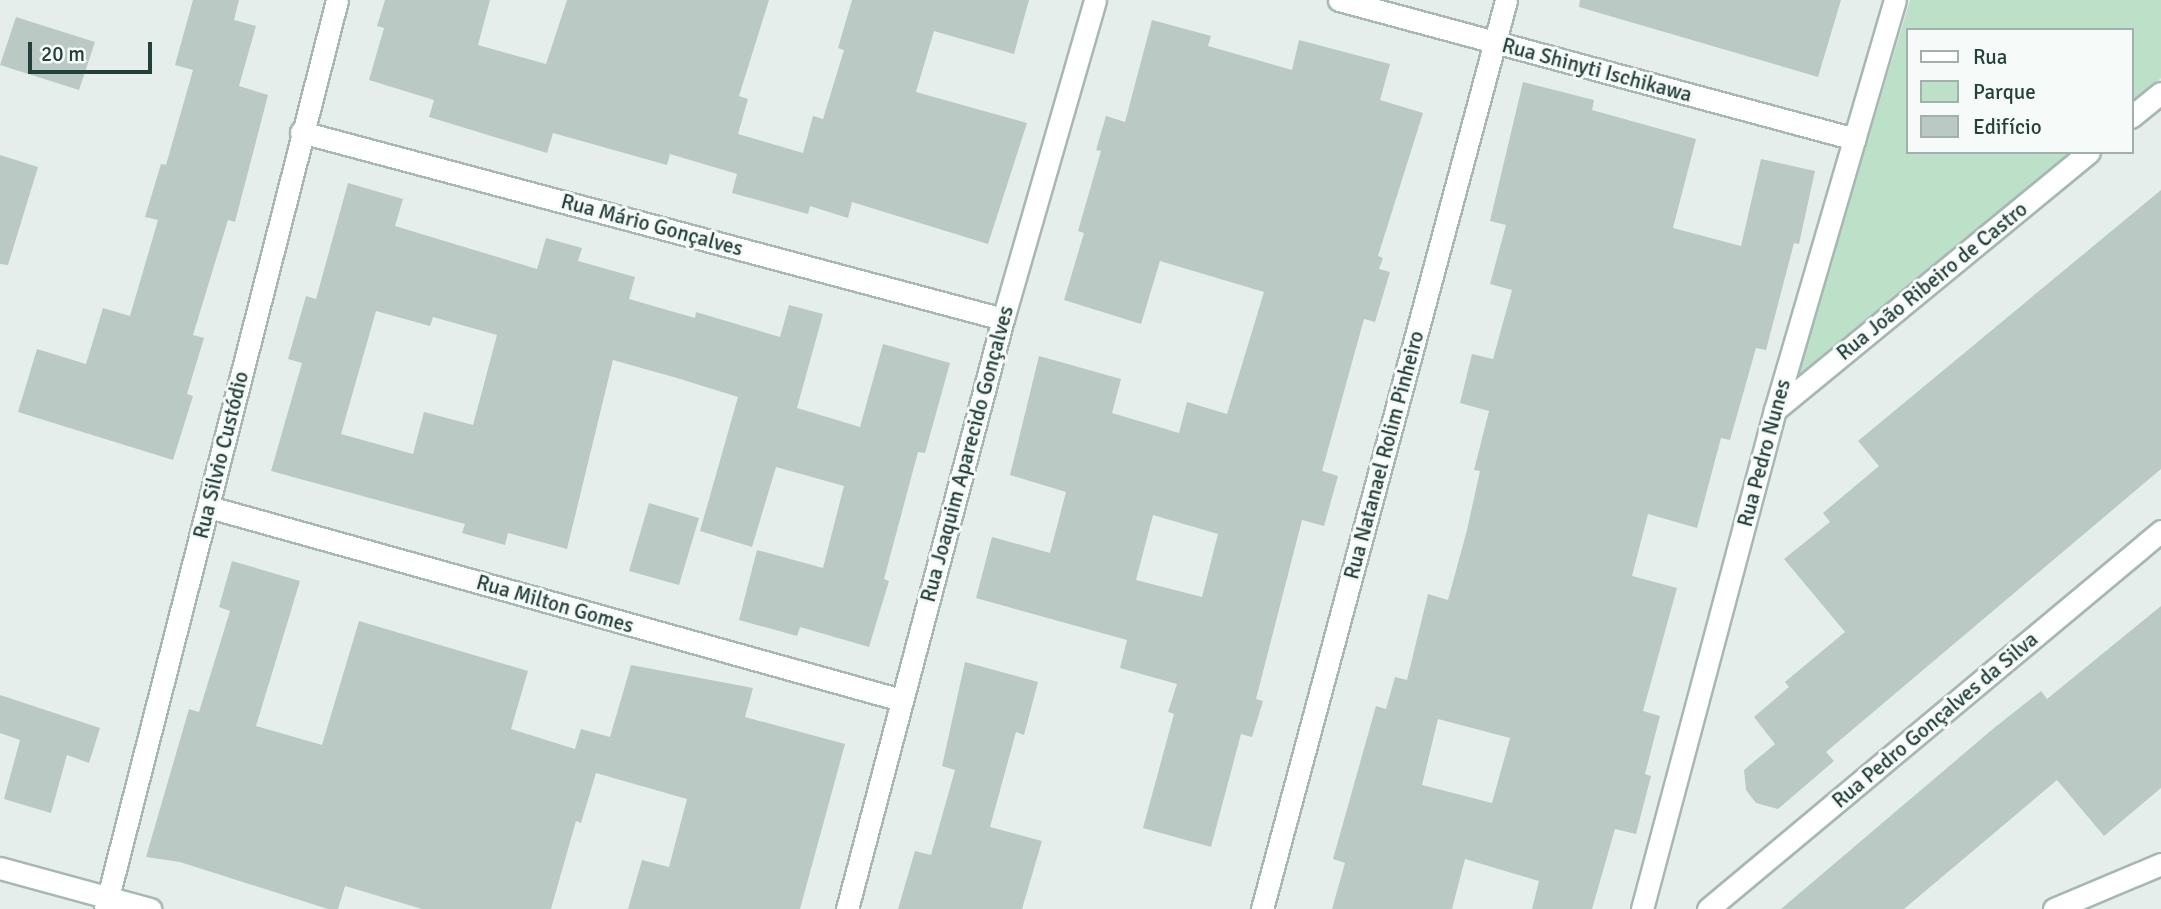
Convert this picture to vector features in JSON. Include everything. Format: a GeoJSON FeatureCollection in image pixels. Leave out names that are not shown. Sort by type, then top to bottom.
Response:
{"type":"FeatureCollection","features":[{"type":"Feature","properties":{"kind":"street","name":"Rua Silvio Custódio"},"geometry":{"type":"LineString","coordinates":[[106,904],[209,507],[301,132],[337,0]]}},
{"type":"Feature","properties":{"kind":"street","name":"Rua Joaquim Aparecido Gonçalves"},"geometry":{"type":"LineString","coordinates":[[847,909],[1003,319],[1095,0]]}},
{"type":"Feature","properties":{"kind":"street","name":"Rua Shinyti Ischikawa"},"geometry":{"type":"LineString","coordinates":[[1339,0],[1855,139]]}},
{"type":"Feature","properties":{"kind":"street","name":"Rua Natanael Rolim Pinheiro"},"geometry":{"type":"LineString","coordinates":[[1262,909],[1506,0]]}},
{"type":"Feature","properties":{"kind":"street","name":"Rua Pedro Nunes"},"geometry":{"type":"LineString","coordinates":[[1642,909],[1775,410],[1895,0]]}},
{"type":"Feature","properties":{"kind":"street"},"geometry":{"type":"LineString","coordinates":[[2133,115],[2161,93]]}},
{"type":"Feature","properties":{"kind":"street","name":"Rua Mário Gonçalves"},"geometry":{"type":"LineString","coordinates":[[301,132],[1003,319]]}},
{"type":"Feature","properties":{"kind":"street","name":"Rua João Ribeiro de Castro"},"geometry":{"type":"LineString","coordinates":[[1775,410],[2087,154]]}},
{"type":"Feature","properties":{"kind":"street","name":"Rua Milton Gomes"},"geometry":{"type":"LineString","coordinates":[[209,507],[901,700]]}},
{"type":"Feature","properties":{"kind":"street","name":"Rua Pedro Gonçalves da Silva"},"geometry":{"type":"LineString","coordinates":[[1708,909],[2161,531]]}},
{"type":"Feature","properties":{"kind":"street"},"geometry":{"type":"LineString","coordinates":[[2054,909],[2161,864]]}},
{"type":"Feature","properties":{"kind":"street"},"geometry":{"type":"LineString","coordinates":[[0,868],[106,904],[150,909]]}},
{"type":"Feature","properties":{"kind":"green space"},"geometry":{"type":"Polygon","coordinates":[[[1910,0],[2161,0],[2161,78],[2133,101],[2133,28],[1906,28],[1906,154],[2070,154],[1795,382],[1910,0]]]}},
{"type":"Feature","properties":{"kind":"building"},"geometry":{"type":"Polygon","coordinates":[[[193,0],[239,0],[234,20],[256,26],[239,86],[268,95],[235,222],[228,220],[193,335],[204,338],[187,394],[193,396],[173,460],[18,412],[37,349],[86,364],[103,308],[130,316],[158,220],[145,217],[161,164],[166,165],[193,70],[175,65],[193,0]]]}},
{"type":"Feature","properties":{"kind":"building"},"geometry":{"type":"Polygon","coordinates":[[[385,0],[490,0],[478,45],[546,64],[567,0],[769,0],[739,96],[748,99],[738,134],[803,153],[813,116],[823,119],[844,50],[838,48],[852,0],[1029,0],[1014,54],[934,31],[916,92],[1027,123],[988,244],[852,202],[848,218],[810,206],[808,214],[732,193],[737,174],[670,154],[667,165],[553,133],[547,153],[429,117],[434,100],[369,80],[384,28],[377,26],[385,0]]]}},
{"type":"Feature","properties":{"kind":"building"},"geometry":{"type":"Polygon","coordinates":[[[1580,0],[1841,0],[1818,77],[1579,7],[1580,0]]]}},
{"type":"Feature","properties":{"kind":"building"},"geometry":{"type":"Polygon","coordinates":[[[16,17],[95,42],[79,90],[0,65],[16,17]]]}},
{"type":"Feature","properties":{"kind":"building"},"geometry":{"type":"Polygon","coordinates":[[[1152,20],[1211,36],[1208,46],[1292,70],[1299,40],[1390,64],[1380,100],[1423,113],[1378,256],[1383,258],[1379,269],[1390,272],[1375,322],[1364,319],[1322,471],[1338,476],[1324,526],[1302,520],[1256,699],[1263,701],[1252,737],[1241,734],[1211,847],[1143,828],[1174,714],[1168,712],[1177,684],[1120,668],[1127,640],[976,598],[992,537],[1050,553],[1066,492],[1010,475],[1039,356],[1121,379],[1112,413],[1179,433],[1187,402],[1227,414],[1264,292],[1160,261],[1141,324],[1064,300],[1084,233],[1078,231],[1101,151],[1096,150],[1106,116],[1125,122],[1152,20]],[[1153,515],[1136,580],[1202,597],[1218,534],[1153,515]]]}},
{"type":"Feature","properties":{"kind":"building"},"geometry":{"type":"Polygon","coordinates":[[[1523,82],[1594,100],[1592,110],[1696,139],[1673,228],[1741,246],[1761,159],[1815,171],[1799,244],[1794,243],[1766,350],[1756,348],[1730,440],[1721,438],[1697,528],[1648,514],[1632,576],[1677,588],[1643,711],[1660,716],[1645,774],[1651,776],[1636,834],[1615,829],[1592,909],[1532,909],[1539,881],[1465,859],[1452,909],[1332,909],[1345,863],[1333,859],[1376,706],[1386,709],[1395,677],[1407,680],[1428,594],[1448,600],[1467,530],[1480,471],[1474,470],[1489,411],[1460,403],[1472,354],[1493,359],[1512,290],[1490,284],[1506,225],[1490,221],[1523,82]],[[1438,719],[1422,785],[1492,803],[1510,738],[1438,719]]]}},
{"type":"Feature","properties":{"kind":"building"},"geometry":{"type":"Polygon","coordinates":[[[0,155],[38,167],[8,265],[0,264],[0,155]]]}},
{"type":"Feature","properties":{"kind":"building"},"geometry":{"type":"Polygon","coordinates":[[[348,183],[403,199],[395,226],[537,269],[546,238],[582,248],[578,261],[635,277],[629,299],[695,318],[696,312],[780,337],[789,305],[823,314],[797,408],[860,427],[883,344],[950,363],[925,453],[918,452],[884,579],[889,581],[869,647],[800,627],[797,636],[739,620],[757,550],[823,568],[844,486],[776,467],[752,547],[700,531],[738,397],[677,378],[613,360],[567,549],[508,533],[505,545],[462,533],[465,524],[271,471],[302,363],[288,359],[306,296],[316,299],[348,183]],[[376,311],[341,434],[413,454],[424,412],[473,425],[497,335],[433,317],[430,326],[376,311]]]}},
{"type":"Feature","properties":{"kind":"building"},"geometry":{"type":"Polygon","coordinates":[[[2161,190],[2161,469],[1826,752],[1834,761],[1778,809],[1756,803],[1746,790],[1744,770],[1775,744],[1754,717],[1789,687],[1785,682],[1845,632],[1784,559],[1830,522],[1823,513],[1879,466],[1858,441],[2161,190]]]}},
{"type":"Feature","properties":{"kind":"building"},"geometry":{"type":"Polygon","coordinates":[[[649,503],[699,518],[679,585],[629,571],[649,503]]]}},
{"type":"Feature","properties":{"kind":"building"},"geometry":{"type":"Polygon","coordinates":[[[232,561],[300,581],[256,726],[322,745],[359,621],[528,671],[511,729],[575,749],[581,729],[610,737],[631,665],[753,688],[745,717],[845,744],[800,909],[628,909],[642,860],[669,867],[687,799],[596,773],[581,823],[576,821],[551,909],[422,909],[345,886],[338,909],[328,909],[180,862],[146,857],[189,709],[199,712],[230,611],[219,607],[232,561]]]}},
{"type":"Feature","properties":{"kind":"building"},"geometry":{"type":"Polygon","coordinates":[[[2161,606],[2161,788],[2104,836],[2057,780],[1904,909],[1781,909],[1994,728],[2041,691],[2047,699],[2161,606]]]}},
{"type":"Feature","properties":{"kind":"building"},"geometry":{"type":"Polygon","coordinates":[[[965,662],[1038,682],[1024,735],[1016,732],[990,827],[1042,841],[1022,909],[898,909],[915,851],[931,855],[955,770],[942,766],[965,662]]]}},
{"type":"Feature","properties":{"kind":"building"},"geometry":{"type":"Polygon","coordinates":[[[0,695],[100,728],[89,763],[67,755],[51,813],[4,799],[20,740],[0,733],[0,695]]]}}]}
